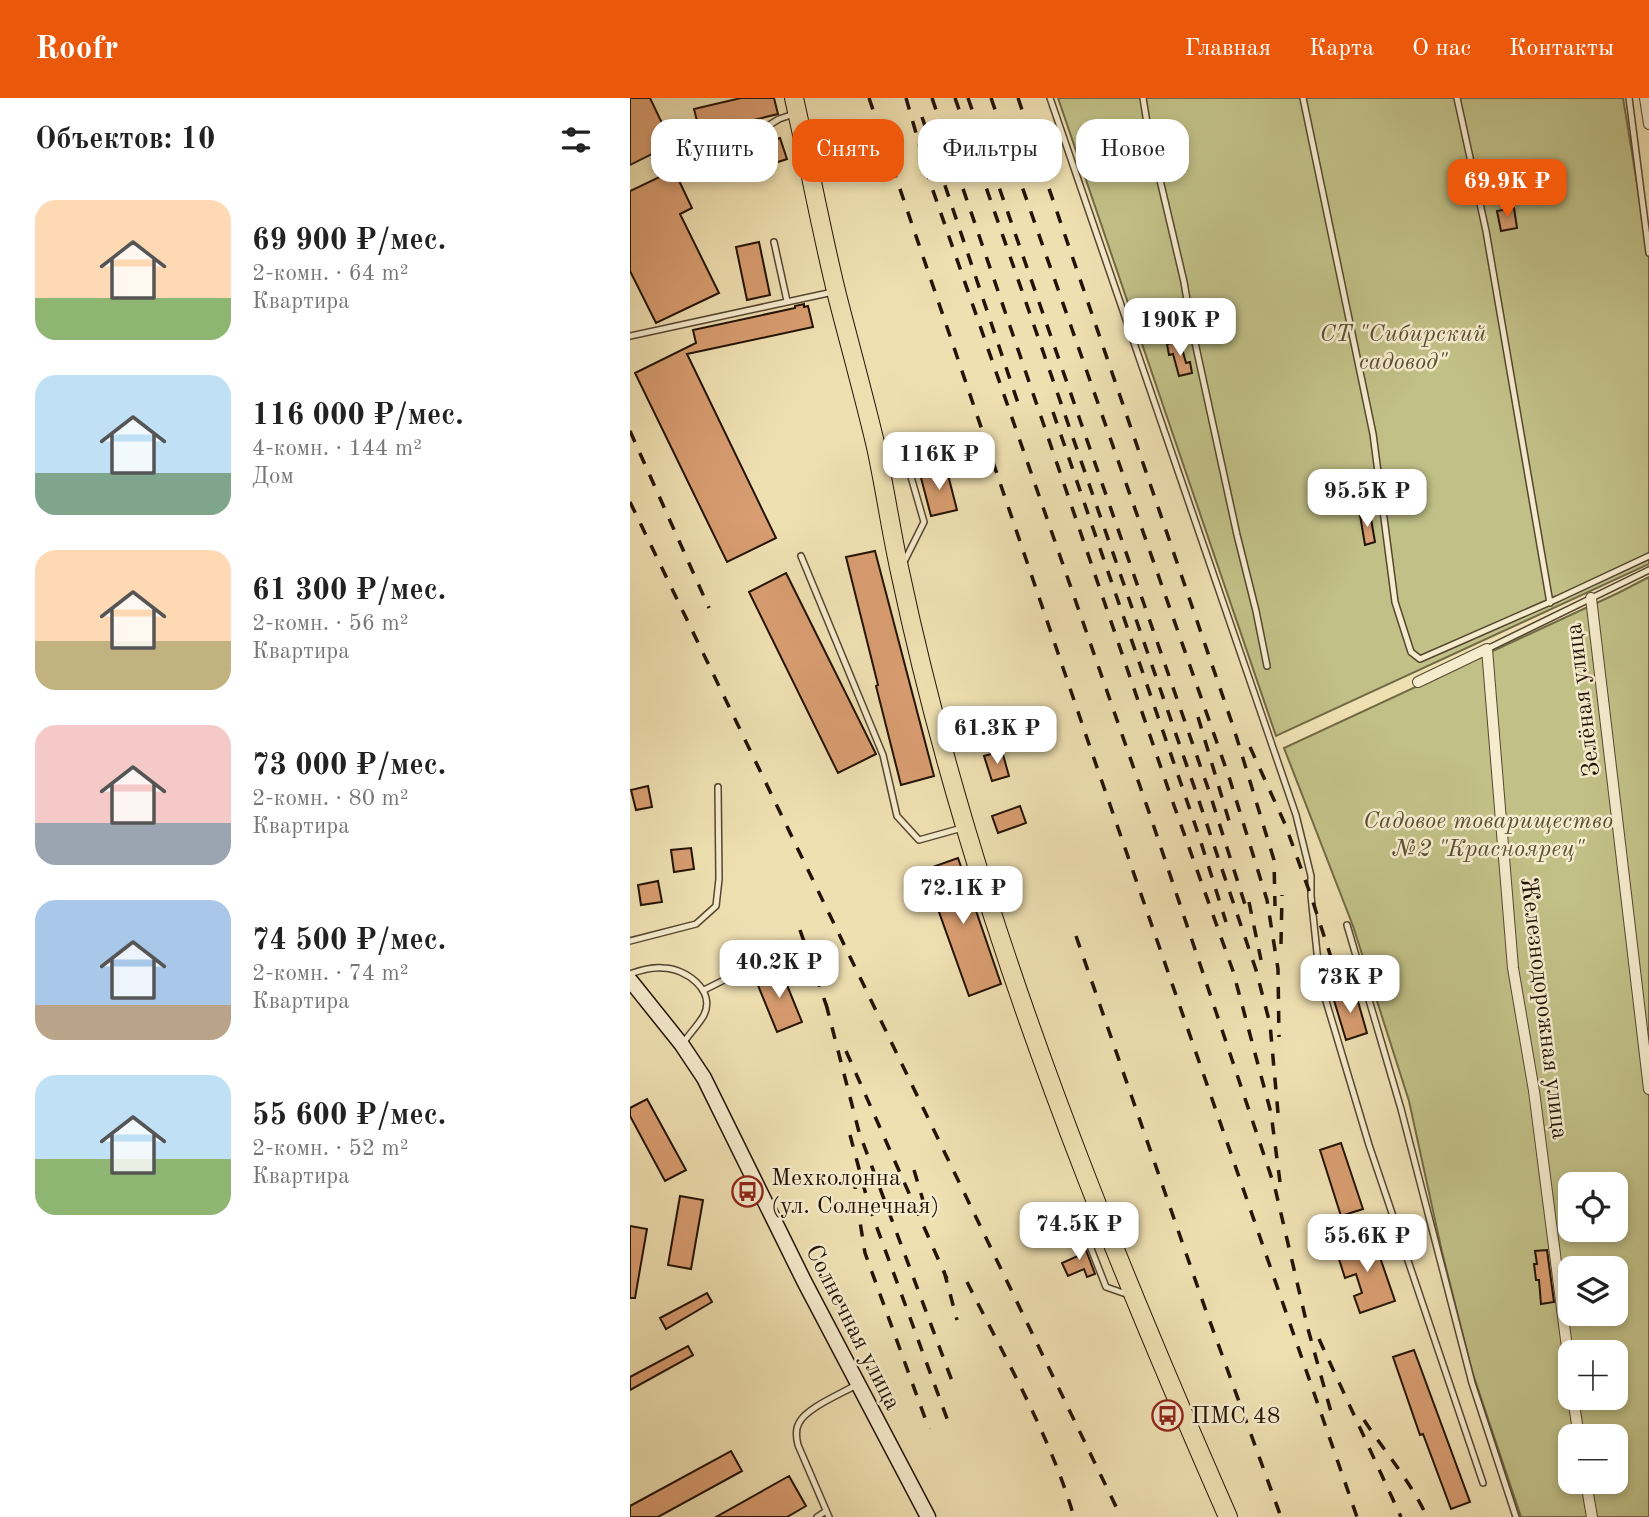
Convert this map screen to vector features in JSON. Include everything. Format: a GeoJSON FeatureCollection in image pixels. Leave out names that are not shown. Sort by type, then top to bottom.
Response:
{"type":"FeatureCollection","features":[{"type":"Feature","properties":{"kind":"highway"},"geometry":{"type":"LineString","coordinates":[[796,105],[836,292],[876,449],[899,571],[965,827],[1059,1107],[1133,1296],[1228,1517]]}},
{"type":"Feature","properties":{"kind":"street"},"geometry":{"type":"LineString","coordinates":[[1645,98],[1649,124]]}},
{"type":"Feature","properties":{"kind":"street","name":"Зелёная улица"},"geometry":{"type":"LineString","coordinates":[[1591,598],[1649,1089]]}},
{"type":"Feature","properties":{"kind":"street"},"geometry":{"type":"LineString","coordinates":[[1418,682],[1487,649]]}},
{"type":"Feature","properties":{"kind":"street","name":"Железнодорожная улица"},"geometry":{"type":"LineString","coordinates":[[1487,649],[1514,968],[1534,1091],[1566,1340]]}},
{"type":"Feature","properties":{"kind":"street","name":"Солнечная улица"},"geometry":{"type":"LineString","coordinates":[[630,980],[682,1045],[704,1078],[804,1281],[928,1517]]}},
{"type":"Feature","properties":{"kind":"street"},"geometry":{"type":"LineString","coordinates":[[1588,1494],[1592,1517]]}},
{"type":"Feature","properties":{"kind":"lane"},"geometry":{"type":"LineString","coordinates":[[1050,98],[1296,815],[1311,876],[1320,981],[1369,1145],[1483,1483]]}},
{"type":"Feature","properties":{"kind":"lane"},"geometry":{"type":"LineString","coordinates":[[1143,98],[1267,666]]}},
{"type":"Feature","properties":{"kind":"lane"},"geometry":{"type":"LineString","coordinates":[[1303,98],[1373,434],[1395,602],[1411,652],[1420,659],[1550,603],[1649,556]]}},
{"type":"Feature","properties":{"kind":"lane"},"geometry":{"type":"LineString","coordinates":[[1457,98],[1486,231],[1550,603]]}},
{"type":"Feature","properties":{"kind":"lane"},"geometry":{"type":"LineString","coordinates":[[1629,98],[1649,253]]}},
{"type":"Feature","properties":{"kind":"lane"},"geometry":{"type":"LineString","coordinates":[[778,120],[796,105]]}},
{"type":"Feature","properties":{"kind":"lane"},"geometry":{"type":"LineString","coordinates":[[774,242],[787,301]]}},
{"type":"Feature","properties":{"kind":"lane"},"geometry":{"type":"LineString","coordinates":[[630,336],[836,292]]}},
{"type":"Feature","properties":{"kind":"lane"},"geometry":{"type":"LineString","coordinates":[[876,449],[907,463],[925,522],[899,571]]}},
{"type":"Feature","properties":{"kind":"lane"},"geometry":{"type":"LineString","coordinates":[[801,556],[883,755],[897,816],[919,840],[965,827]]}},
{"type":"Feature","properties":{"kind":"lane"},"geometry":{"type":"LineString","coordinates":[[1487,649],[1649,570]]}},
{"type":"Feature","properties":{"kind":"lane"},"geometry":{"type":"LineString","coordinates":[[630,941],[696,924],[716,906],[719,879],[718,787]]}},
{"type":"Feature","properties":{"kind":"lane"},"geometry":{"type":"LineString","coordinates":[[1347,925],[1401,1109],[1472,1383],[1516,1517]]}},
{"type":"Feature","properties":{"kind":"lane"},"geometry":{"type":"LineString","coordinates":[[704,990],[788,954]]}},
{"type":"Feature","properties":{"kind":"lane"},"geometry":{"type":"LineString","coordinates":[[630,974],[644,969],[666,967],[697,982],[704,990],[705,1013],[682,1045]]}},
{"type":"Feature","properties":{"kind":"lane"},"geometry":{"type":"LineString","coordinates":[[817,1517],[828,1514],[797,1445],[798,1424],[813,1409],[858,1384]]}},
{"type":"Feature","properties":{"kind":"green space","name":"СТ \"Сибирский садовод\""},"geometry":{"type":"Polygon","coordinates":[[[1058,98],[1623,98],[1649,257],[1649,564],[1276,736],[1087,182],[1189,182],[1189,119],[1076,119],[1076,151],[1058,98]]]}},
{"type":"Feature","properties":{"kind":"green space","name":"Садовое товарищество №2 \"Красноярец\""},"geometry":{"type":"Polygon","coordinates":[[[1649,577],[1649,1517],[1521,1517],[1472,1371],[1442,1252],[1409,1101],[1353,926],[1284,748],[1649,577]]]}},
{"type":"Feature","properties":{"kind":"building"},"geometry":{"type":"Polygon","coordinates":[[[630,98],[650,98],[660,119],[651,119],[651,154],[630,165],[630,98]]]}},
{"type":"Feature","properties":{"kind":"building"},"geometry":{"type":"Polygon","coordinates":[[[741,98],[774,98],[778,114],[757,119],[696,119],[694,109],[741,98]]]}},
{"type":"Feature","properties":{"kind":"building"},"geometry":{"type":"Polygon","coordinates":[[[778,139],[787,159],[778,162],[778,139]]]}},
{"type":"Feature","properties":{"kind":"building"},"geometry":{"type":"Polygon","coordinates":[[[651,181],[680,182],[692,208],[680,214],[719,293],[656,323],[630,271],[630,191],[651,181]]]}},
{"type":"Feature","properties":{"kind":"building"},"geometry":{"type":"Polygon","coordinates":[[[1514,208],[1517,228],[1501,231],[1497,211],[1514,208]]]}},
{"type":"Feature","properties":{"kind":"building"},"geometry":{"type":"Polygon","coordinates":[[[759,242],[770,295],[747,300],[736,247],[759,242]]]}},
{"type":"Feature","properties":{"kind":"building"},"geometry":{"type":"Polygon","coordinates":[[[804,304],[804,307],[808,306],[813,327],[687,354],[776,538],[727,562],[635,373],[696,343],[693,330],[804,304]]]}},
{"type":"Feature","properties":{"kind":"building"},"geometry":{"type":"Polygon","coordinates":[[[1180,341],[1186,363],[1190,362],[1192,373],[1179,376],[1173,354],[1169,355],[1167,344],[1180,341]]]}},
{"type":"Feature","properties":{"kind":"building"},"geometry":{"type":"Polygon","coordinates":[[[946,467],[957,510],[931,516],[920,474],[946,467]]]}},
{"type":"Feature","properties":{"kind":"building"},"geometry":{"type":"Polygon","coordinates":[[[1370,513],[1375,542],[1365,545],[1360,515],[1370,513]]]}},
{"type":"Feature","properties":{"kind":"building"},"geometry":{"type":"Polygon","coordinates":[[[875,551],[934,776],[901,785],[846,557],[875,551]]]}},
{"type":"Feature","properties":{"kind":"building"},"geometry":{"type":"Polygon","coordinates":[[[786,573],[876,754],[838,773],[749,592],[786,573]]]}},
{"type":"Feature","properties":{"kind":"building"},"geometry":{"type":"Polygon","coordinates":[[[1002,751],[1009,776],[992,781],[984,756],[1002,751]]]}},
{"type":"Feature","properties":{"kind":"building"},"geometry":{"type":"Polygon","coordinates":[[[648,786],[652,807],[636,810],[631,790],[648,786]]]}},
{"type":"Feature","properties":{"kind":"building"},"geometry":{"type":"Polygon","coordinates":[[[1020,806],[1026,823],[998,833],[992,816],[1020,806]]]}},
{"type":"Feature","properties":{"kind":"building"},"geometry":{"type":"Polygon","coordinates":[[[691,848],[694,869],[674,872],[671,850],[691,848]]]}},
{"type":"Feature","properties":{"kind":"building"},"geometry":{"type":"Polygon","coordinates":[[[958,858],[1001,984],[969,996],[924,870],[958,858]]]}},
{"type":"Feature","properties":{"kind":"building"},"geometry":{"type":"Polygon","coordinates":[[[658,881],[662,902],[641,905],[638,885],[658,881]]]}},
{"type":"Feature","properties":{"kind":"building"},"geometry":{"type":"Polygon","coordinates":[[[780,968],[802,1022],[777,1032],[755,978],[780,968]]]}},
{"type":"Feature","properties":{"kind":"building"},"geometry":{"type":"Polygon","coordinates":[[[1355,991],[1367,1033],[1346,1040],[1333,997],[1355,991]]]}},
{"type":"Feature","properties":{"kind":"building"},"geometry":{"type":"Polygon","coordinates":[[[647,1099],[686,1170],[665,1181],[630,1116],[630,1108],[647,1099]]]}},
{"type":"Feature","properties":{"kind":"building"},"geometry":{"type":"Polygon","coordinates":[[[1341,1143],[1363,1209],[1341,1216],[1320,1150],[1341,1143]]]}},
{"type":"Feature","properties":{"kind":"building"},"geometry":{"type":"Polygon","coordinates":[[[680,1196],[703,1200],[691,1269],[668,1265],[680,1196]]]}},
{"type":"Feature","properties":{"kind":"building"},"geometry":{"type":"Polygon","coordinates":[[[630,1226],[647,1229],[635,1298],[630,1298],[630,1226]]]}},
{"type":"Feature","properties":{"kind":"building"},"geometry":{"type":"Polygon","coordinates":[[[1373,1237],[1395,1301],[1360,1313],[1354,1296],[1362,1293],[1356,1274],[1345,1278],[1336,1250],[1373,1237]]]}},
{"type":"Feature","properties":{"kind":"building"},"geometry":{"type":"Polygon","coordinates":[[[1083,1242],[1095,1274],[1087,1277],[1084,1269],[1068,1276],[1062,1263],[1078,1256],[1074,1246],[1083,1242]]]}},
{"type":"Feature","properties":{"kind":"building"},"geometry":{"type":"Polygon","coordinates":[[[1547,1250],[1554,1302],[1541,1304],[1539,1280],[1536,1280],[1534,1264],[1537,1264],[1535,1251],[1547,1250]]]}},
{"type":"Feature","properties":{"kind":"building"},"geometry":{"type":"Polygon","coordinates":[[[707,1293],[712,1302],[666,1329],[660,1318],[707,1293]]]}},
{"type":"Feature","properties":{"kind":"building"},"geometry":{"type":"Polygon","coordinates":[[[688,1346],[693,1355],[630,1390],[630,1377],[688,1346]]]}},
{"type":"Feature","properties":{"kind":"building"},"geometry":{"type":"Polygon","coordinates":[[[1414,1350],[1470,1502],[1451,1509],[1423,1434],[1420,1435],[1393,1357],[1414,1350]]]}},
{"type":"Feature","properties":{"kind":"building"},"geometry":{"type":"Polygon","coordinates":[[[731,1451],[742,1471],[658,1517],[630,1517],[630,1506],[731,1451]]]}},
{"type":"Feature","properties":{"kind":"building"},"geometry":{"type":"Polygon","coordinates":[[[789,1476],[806,1506],[787,1517],[716,1517],[789,1476]]]}},
{"type":"Feature","properties":{"kind":"railway"},"geometry":{"type":"LineString","coordinates":[[869,98],[1091,750],[1357,1517]]}},
{"type":"Feature","properties":{"kind":"railway"},"geometry":{"type":"LineString","coordinates":[[906,98],[930,182],[1150,815],[1275,1188],[1308,1329],[1331,1412]]}},
{"type":"Feature","properties":{"kind":"railway"},"geometry":{"type":"LineString","coordinates":[[932,98],[1233,971],[1271,1113],[1280,1182]]}},
{"type":"Feature","properties":{"kind":"railway"},"geometry":{"type":"LineString","coordinates":[[955,98],[1256,970],[1270,1024],[1278,1113]]}},
{"type":"Feature","properties":{"kind":"railway"},"geometry":{"type":"LineString","coordinates":[[968,98],[1209,791],[1247,911]]}},
{"type":"Feature","properties":{"kind":"railway"},"geometry":{"type":"LineString","coordinates":[[991,98],[1230,780],[1267,900],[1278,969],[1279,1037]]}},
{"type":"Feature","properties":{"kind":"railway"},"geometry":{"type":"LineString","coordinates":[[1018,98],[1234,729],[1274,860],[1275,906]]}},
{"type":"Feature","properties":{"kind":"railway"},"geometry":{"type":"LineString","coordinates":[[922,117],[1021,412]]}},
{"type":"Feature","properties":{"kind":"railway"},"geometry":{"type":"LineString","coordinates":[[1053,412],[1226,922]]}},
{"type":"Feature","properties":{"kind":"railway"},"geometry":{"type":"LineString","coordinates":[[630,431],[709,608]]}},
{"type":"Feature","properties":{"kind":"railway"},"geometry":{"type":"LineString","coordinates":[[630,502],[1121,1517]]}},
{"type":"Feature","properties":{"kind":"railway"},"geometry":{"type":"LineString","coordinates":[[1198,717],[1232,831]]}},
{"type":"Feature","properties":{"kind":"railway"},"geometry":{"type":"LineString","coordinates":[[1250,747],[1285,824],[1342,991]]}},
{"type":"Feature","properties":{"kind":"railway"},"geometry":{"type":"LineString","coordinates":[[1281,944],[1282,895]]}},
{"type":"Feature","properties":{"kind":"railway"},"geometry":{"type":"LineString","coordinates":[[1249,902],[1261,960]]}},
{"type":"Feature","properties":{"kind":"railway"},"geometry":{"type":"LineString","coordinates":[[800,930],[829,1013]]}},
{"type":"Feature","properties":{"kind":"railway"},"geometry":{"type":"LineString","coordinates":[[1076,936],[1205,1308],[1281,1517]]}},
{"type":"Feature","properties":{"kind":"railway"},"geometry":{"type":"LineString","coordinates":[[826,1004],[859,1132],[955,1389]]}},
{"type":"Feature","properties":{"kind":"railway"},"geometry":{"type":"LineString","coordinates":[[846,1051],[947,1279]]}},
{"type":"Feature","properties":{"kind":"railway"},"geometry":{"type":"LineString","coordinates":[[850,1135],[869,1206],[949,1424]]}},
{"type":"Feature","properties":{"kind":"railway"},"geometry":{"type":"LineString","coordinates":[[914,1170],[927,1214]]}},
{"type":"Feature","properties":{"kind":"railway"},"geometry":{"type":"LineString","coordinates":[[854,1177],[865,1253],[929,1429]]}},
{"type":"Feature","properties":{"kind":"railway"},"geometry":{"type":"LineString","coordinates":[[944,1271],[957,1320]]}},
{"type":"Feature","properties":{"kind":"railway"},"geometry":{"type":"LineString","coordinates":[[967,1282],[1040,1427],[1074,1517]]}},
{"type":"Feature","properties":{"kind":"railway"},"geometry":{"type":"LineString","coordinates":[[1319,1339],[1401,1517]]}},
{"type":"Feature","properties":{"kind":"railway"},"geometry":{"type":"LineString","coordinates":[[1364,1420],[1406,1479],[1427,1517]]}},
{"type":"Feature","properties":{"kind":"place","name":"Мехколонна (ул. Солнечная)"},"geometry":{"type":"Point","coordinates":[748,1191]}},
{"type":"Feature","properties":{"kind":"place","name":"ПМС 48"},"geometry":{"type":"Point","coordinates":[1168,1415]}}]}
